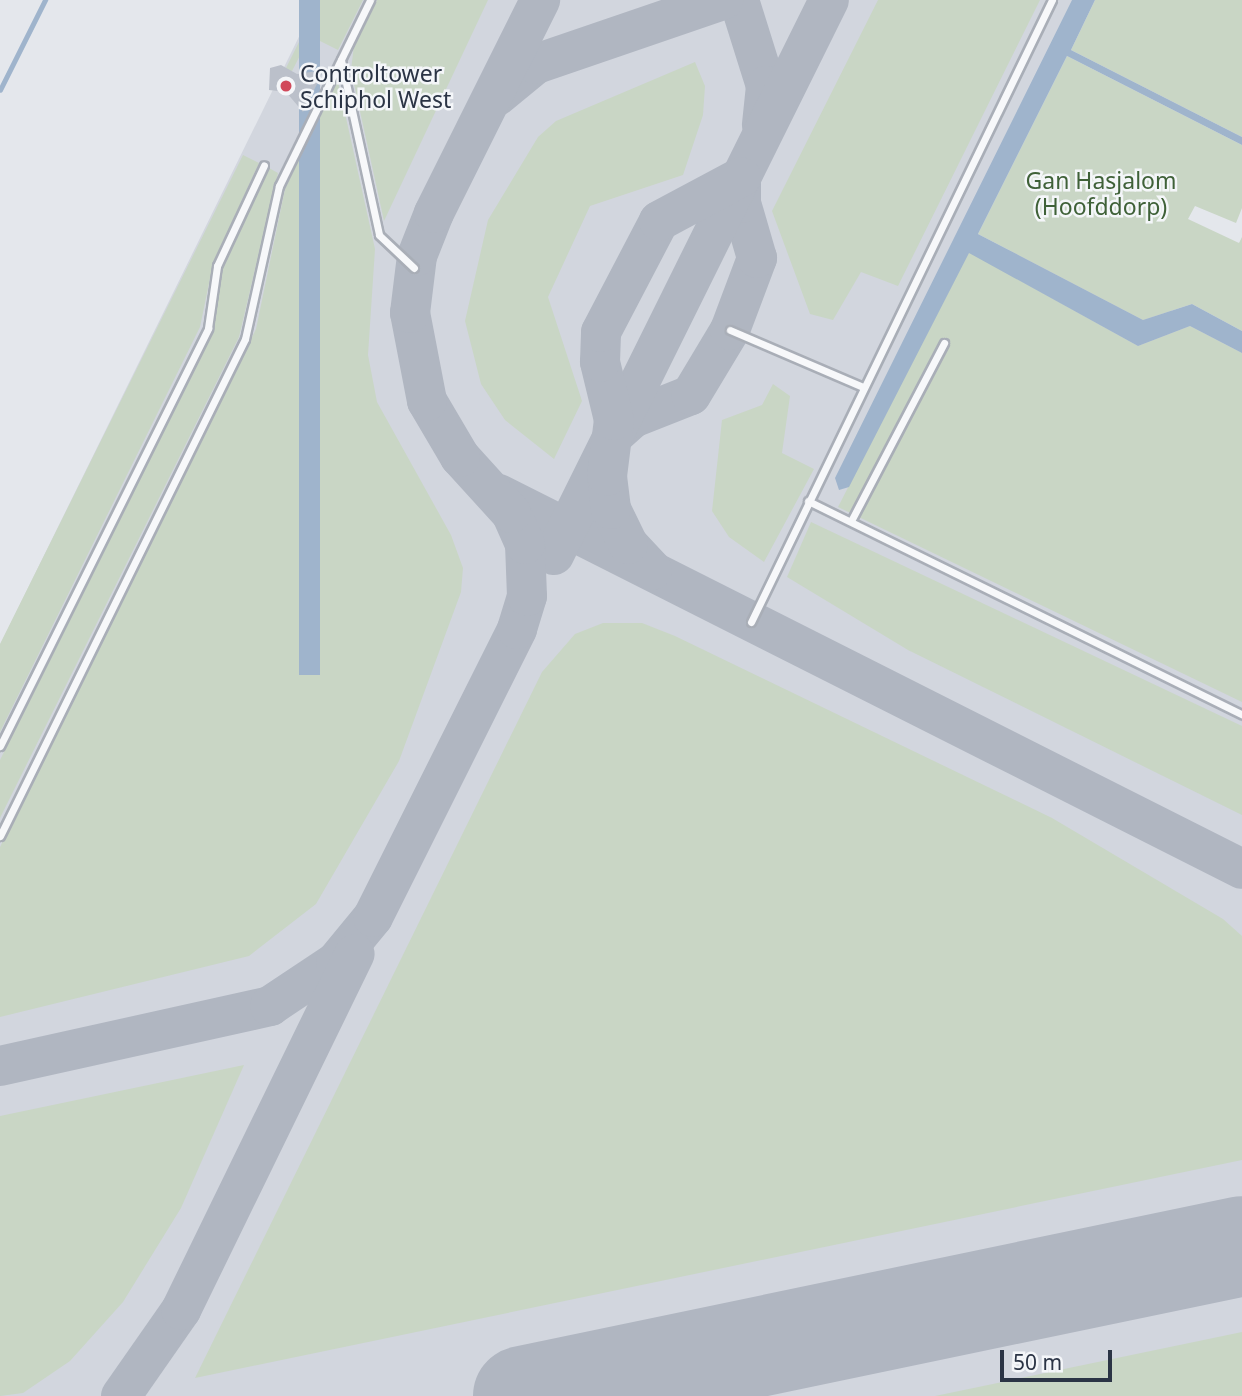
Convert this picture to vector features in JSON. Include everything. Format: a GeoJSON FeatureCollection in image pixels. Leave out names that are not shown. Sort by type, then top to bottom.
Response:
{"type":"FeatureCollection","features":[{"type":"Feature","properties":{"kind":"lane"},"geometry":{"type":"LineString","coordinates":[[0,836],[245,339],[279,186],[370,0]]}},
{"type":"Feature","properties":{"kind":"lane"},"geometry":{"type":"LineString","coordinates":[[751,622],[1052,0]]}},
{"type":"Feature","properties":{"kind":"lane"},"geometry":{"type":"LineString","coordinates":[[341,60],[379,235],[414,268]]}},
{"type":"Feature","properties":{"kind":"lane"},"geometry":{"type":"LineString","coordinates":[[0,746],[208,328],[218,266],[264,165]]}},
{"type":"Feature","properties":{"kind":"lane"},"geometry":{"type":"LineString","coordinates":[[730,330],[863,387]]}},
{"type":"Feature","properties":{"kind":"lane"},"geometry":{"type":"LineString","coordinates":[[851,521],[944,344]]}},
{"type":"Feature","properties":{"kind":"lane"},"geometry":{"type":"LineString","coordinates":[[808,501],[1242,715]]}},
{"type":"Feature","properties":{"kind":"shaded area"},"geometry":{"type":"Polygon","coordinates":[[[317,0],[1088,0],[974,237],[1186,316],[1242,346],[1242,1396],[0,1396],[0,645],[317,0]]]}},
{"type":"Feature","properties":{"kind":"green space"},"geometry":{"type":"Polygon","coordinates":[[[320,0],[363,0],[338,50],[310,36],[291,73],[286,68],[320,0]]]}},
{"type":"Feature","properties":{"kind":"green space"},"geometry":{"type":"Polygon","coordinates":[[[377,0],[488,0],[384,221],[351,70],[354,45],[377,0]]]}},
{"type":"Feature","properties":{"kind":"green space"},"geometry":{"type":"Polygon","coordinates":[[[878,0],[1040,0],[898,286],[861,272],[833,320],[810,314],[772,211],[878,0]]]}},
{"type":"Feature","properties":{"kind":"green space"},"geometry":{"type":"Polygon","coordinates":[[[1095,0],[1242,0],[1242,137],[1071,50],[1095,0]]]}},
{"type":"Feature","properties":{"kind":"green space","name":"Gan Hasjalom (Hoofddorp)"},"geometry":{"type":"Polygon","coordinates":[[[1067,56],[1242,145],[1242,208],[1236,223],[1195,206],[1188,219],[1239,243],[1242,237],[1242,331],[1192,304],[1143,320],[978,234],[1067,56]]]}},
{"type":"Feature","properties":{"kind":"green space"},"geometry":{"type":"Polygon","coordinates":[[[695,62],[705,86],[703,115],[683,175],[590,206],[548,297],[582,401],[554,459],[505,420],[481,384],[465,321],[488,220],[538,137],[556,121],[695,62]]]}},
{"type":"Feature","properties":{"kind":"green space"},"geometry":{"type":"Polygon","coordinates":[[[337,77],[375,249],[368,355],[377,402],[451,535],[463,568],[461,592],[399,761],[316,904],[249,956],[0,1017],[0,847],[256,329],[285,189],[337,77]]]}},
{"type":"Feature","properties":{"kind":"green space"},"geometry":{"type":"Polygon","coordinates":[[[243,155],[259,163],[213,264],[200,327],[0,732],[0,644],[243,155]]]}},
{"type":"Feature","properties":{"kind":"green space"},"geometry":{"type":"Polygon","coordinates":[[[267,167],[278,173],[239,337],[0,818],[0,760],[212,331],[224,258],[267,167]]]}},
{"type":"Feature","properties":{"kind":"green space"},"geometry":{"type":"Polygon","coordinates":[[[969,252],[1138,346],[1190,326],[1242,353],[1242,702],[838,507],[969,252]]]}},
{"type":"Feature","properties":{"kind":"green space"},"geometry":{"type":"Polygon","coordinates":[[[773,384],[790,396],[782,453],[814,469],[764,562],[729,537],[712,511],[722,420],[762,405],[773,384]]]}},
{"type":"Feature","properties":{"kind":"green space"},"geometry":{"type":"Polygon","coordinates":[[[811,522],[1242,726],[1242,815],[908,650],[787,577],[811,522]]]}},
{"type":"Feature","properties":{"kind":"green space"},"geometry":{"type":"Polygon","coordinates":[[[603,623],[642,623],[675,636],[1052,818],[1223,919],[1242,936],[1242,1160],[195,1378],[542,672],[575,634],[603,623]]]}},
{"type":"Feature","properties":{"kind":"green space"},"geometry":{"type":"Polygon","coordinates":[[[244,1065],[181,1208],[123,1302],[70,1361],[23,1393],[0,1396],[0,1116],[244,1065]]]}},
{"type":"Feature","properties":{"kind":"green space"},"geometry":{"type":"Polygon","coordinates":[[[1242,1332],[1242,1396],[935,1396],[1242,1332]]]}},
{"type":"Feature","properties":{"kind":"water"},"geometry":{"type":"Polygon","coordinates":[[[299,0],[320,0],[320,675],[299,675],[299,0]]]}},
{"type":"Feature","properties":{"kind":"water"},"geometry":{"type":"Polygon","coordinates":[[[1072,0],[1095,0],[1071,50],[1242,137],[1242,145],[1067,56],[978,234],[1143,320],[1192,304],[1242,331],[1242,353],[1190,326],[1138,346],[969,253],[849,487],[839,490],[835,478],[1072,0]]]}},
{"type":"Feature","properties":{"kind":"building","name":"Controltower Schiphol West"},"geometry":{"type":"Polygon","coordinates":[[[281,65],[297,74],[324,70],[303,112],[286,92],[269,90],[270,68],[281,65]]]}},
{"type":"Feature","properties":{"kind":"waterway"},"geometry":{"type":"LineString","coordinates":[[0,90],[45,0]]}},
{"type":"Feature","properties":{"kind":"taxiway"},"geometry":{"type":"LineString","coordinates":[[0,1066],[270,1006],[336,962],[373,917],[517,629],[527,596],[525,544],[511,513],[460,457],[427,401],[410,313],[417,256],[434,213],[540,0]]}},
{"type":"Feature","properties":{"kind":"taxiway"},"geometry":{"type":"LineString","coordinates":[[497,96],[536,64],[723,0]]}},
{"type":"Feature","properties":{"kind":"taxiway"},"geometry":{"type":"LineString","coordinates":[[739,0],[766,86],[762,125]]}},
{"type":"Feature","properties":{"kind":"taxiway"},"geometry":{"type":"LineString","coordinates":[[554,555],[829,0]]}},
{"type":"Feature","properties":{"kind":"taxiway"},"geometry":{"type":"LineString","coordinates":[[613,436],[633,418],[691,395],[730,330],[757,258],[741,203],[741,177]]}},
{"type":"Feature","properties":{"kind":"taxiway"},"geometry":{"type":"LineString","coordinates":[[652,570],[628,544],[611,509],[607,476],[614,420],[600,362],[601,332],[659,221],[741,177]]}},
{"type":"Feature","properties":{"kind":"taxiway"},"geometry":{"type":"LineString","coordinates":[[499,494],[1242,869]]}},
{"type":"Feature","properties":{"kind":"taxiway"},"geometry":{"type":"LineString","coordinates":[[121,1396],[181,1310],[355,954]]}},
{"type":"Feature","properties":{"kind":"runway"},"geometry":{"type":"LineString","coordinates":[[523,1396],[1242,1246]]}},
{"type":"Feature","properties":{"kind":"place","name":"Controltower Schiphol West"},"geometry":{"type":"Point","coordinates":[286,86]}}]}
